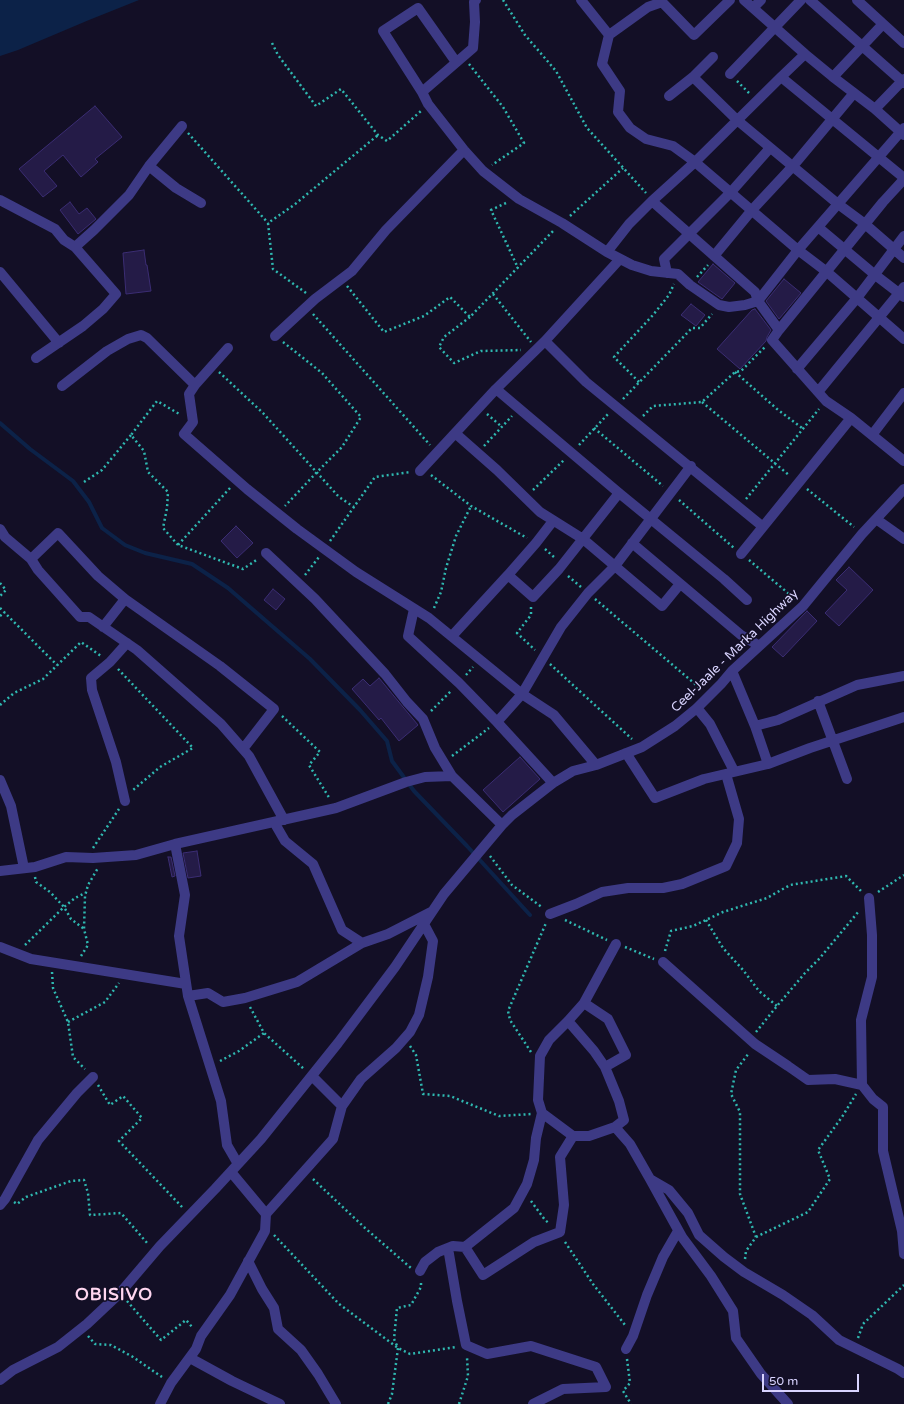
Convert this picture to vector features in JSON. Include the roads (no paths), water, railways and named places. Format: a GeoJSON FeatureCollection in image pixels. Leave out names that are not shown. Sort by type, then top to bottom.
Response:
{"type":"FeatureCollection","features":[{"type":"Feature","properties":{"kind":"street"},"geometry":{"type":"LineString","coordinates":[[422,92],[472,48],[475,22],[474,2],[476,0]]}},
{"type":"Feature","properties":{"kind":"street"},"geometry":{"type":"LineString","coordinates":[[582,0],[609,35]]}},
{"type":"Feature","properties":{"kind":"street"},"geometry":{"type":"LineString","coordinates":[[730,0],[694,35],[662,2],[648,7],[609,35],[602,64],[620,90],[618,112],[630,128],[646,140],[673,146],[695,162],[798,250],[827,272],[904,339]]}},
{"type":"Feature","properties":{"kind":"street"},"geometry":{"type":"LineString","coordinates":[[460,60],[417,4],[384,31],[428,104],[483,172],[516,197],[562,223],[620,259],[632,265],[651,271],[678,274],[690,285],[719,305],[729,307],[745,305],[758,301],[798,250],[878,158],[903,132],[805,54],[744,0]]}},
{"type":"Feature","properties":{"kind":"street"},"geometry":{"type":"LineString","coordinates":[[753,8],[761,0]]}},
{"type":"Feature","properties":{"kind":"street"},"geometry":{"type":"LineString","coordinates":[[730,74],[801,0]]}},
{"type":"Feature","properties":{"kind":"street"},"geometry":{"type":"LineString","coordinates":[[810,0],[903,81],[875,109]]}},
{"type":"Feature","properties":{"kind":"street"},"geometry":{"type":"LineString","coordinates":[[857,0],[904,43]]}},
{"type":"Feature","properties":{"kind":"street"},"geometry":{"type":"LineString","coordinates":[[833,77],[883,24]]}},
{"type":"Feature","properties":{"kind":"street"},"geometry":{"type":"LineString","coordinates":[[607,252],[629,224],[652,201],[695,162],[805,54]]}},
{"type":"Feature","properties":{"kind":"street"},"geometry":{"type":"LineString","coordinates":[[669,96],[693,77],[713,57]]}},
{"type":"Feature","properties":{"kind":"street"},"geometry":{"type":"LineString","coordinates":[[781,76],[878,158],[904,178],[772,340],[826,401],[851,418],[904,462]]}},
{"type":"Feature","properties":{"kind":"street"},"geometry":{"type":"LineString","coordinates":[[693,77],[737,120],[838,204],[865,224],[904,258]]}},
{"type":"Feature","properties":{"kind":"street"},"geometry":{"type":"LineString","coordinates":[[714,256],[854,93]]}},
{"type":"Feature","properties":{"kind":"street"},"geometry":{"type":"LineString","coordinates":[[75,247],[128,195],[149,166],[182,126]]}},
{"type":"Feature","properties":{"kind":"street"},"geometry":{"type":"LineString","coordinates":[[667,273],[664,259],[690,235],[770,148]]}},
{"type":"Feature","properties":{"kind":"street"},"geometry":{"type":"LineString","coordinates":[[275,336],[315,299],[352,271],[386,230],[464,150]]}},
{"type":"Feature","properties":{"kind":"street"},"geometry":{"type":"LineString","coordinates":[[149,166],[176,188],[201,204]]}},
{"type":"Feature","properties":{"kind":"street"},"geometry":{"type":"LineString","coordinates":[[0,200],[55,228],[64,240],[75,247],[116,294],[103,309],[83,326],[36,358]]}},
{"type":"Feature","properties":{"kind":"street"},"geometry":{"type":"LineString","coordinates":[[652,201],[755,292],[758,301],[779,330]]}},
{"type":"Feature","properties":{"kind":"street"},"geometry":{"type":"LineString","coordinates":[[818,227],[874,274],[902,292],[818,392]]}},
{"type":"Feature","properties":{"kind":"street"},"geometry":{"type":"LineString","coordinates":[[797,370],[857,298],[904,236]]}},
{"type":"Feature","properties":{"kind":"street"},"geometry":{"type":"LineString","coordinates":[[421,469],[496,389],[545,341],[620,259]]}},
{"type":"Feature","properties":{"kind":"street"},"geometry":{"type":"LineString","coordinates":[[0,272],[59,343]]}},
{"type":"Feature","properties":{"kind":"street"},"geometry":{"type":"LineString","coordinates":[[62,386],[107,351],[128,339],[141,334],[147,338],[195,385]]}},
{"type":"Feature","properties":{"kind":"street"},"geometry":{"type":"LineString","coordinates":[[545,341],[586,382],[691,466],[762,526]]}},
{"type":"Feature","properties":{"kind":"street"},"geometry":{"type":"LineString","coordinates":[[228,348],[195,385],[189,394],[193,422],[184,434],[278,514],[356,572],[429,618],[522,694],[554,716],[596,765]]}},
{"type":"Feature","properties":{"kind":"street"},"geometry":{"type":"LineString","coordinates":[[496,389],[724,579],[747,600]]}},
{"type":"Feature","properties":{"kind":"street"},"geometry":{"type":"LineString","coordinates":[[872,435],[904,393]]}},
{"type":"Feature","properties":{"kind":"street"},"geometry":{"type":"LineString","coordinates":[[741,554],[762,526],[851,418]]}},
{"type":"Feature","properties":{"kind":"street"},"geometry":{"type":"LineString","coordinates":[[455,433],[478,452],[540,512],[583,539],[662,606],[680,584]]}},
{"type":"Feature","properties":{"kind":"street"},"geometry":{"type":"LineString","coordinates":[[497,722],[522,694],[561,627],[588,593],[614,566],[691,466]]}},
{"type":"Feature","properties":{"kind":"street","name":"Ceel-Jaale - Marka Highway"},"geometry":{"type":"LineString","coordinates":[[0,1380],[13,1370],[58,1347],[120,1293],[155,1252],[235,1168],[261,1139],[312,1076],[395,967],[444,894],[481,848],[512,815],[553,783],[573,771],[596,765],[642,747],[675,726],[697,708],[758,645],[803,606],[862,534],[904,489]]}},
{"type":"Feature","properties":{"kind":"street"},"geometry":{"type":"LineString","coordinates":[[508,575],[532,597],[561,566],[619,493]]}},
{"type":"Feature","properties":{"kind":"street"},"geometry":{"type":"LineString","coordinates":[[876,519],[904,539]]}},
{"type":"Feature","properties":{"kind":"street"},"geometry":{"type":"LineString","coordinates":[[452,636],[536,543],[553,520]]}},
{"type":"Feature","properties":{"kind":"street"},"geometry":{"type":"LineString","coordinates":[[0,529],[5,537],[31,559],[38,570],[80,617],[89,617],[137,650],[221,724],[249,756],[284,820]]}},
{"type":"Feature","properties":{"kind":"street"},"geometry":{"type":"LineString","coordinates":[[31,559],[58,533],[98,576],[125,599],[220,666],[274,709],[243,749]]}},
{"type":"Feature","properties":{"kind":"street"},"geometry":{"type":"LineString","coordinates":[[632,543],[741,635],[758,645]]}},
{"type":"Feature","properties":{"kind":"street"},"geometry":{"type":"LineString","coordinates":[[266,553],[315,599],[385,674],[407,702],[423,719],[435,748],[452,776],[502,825]]}},
{"type":"Feature","properties":{"kind":"street"},"geometry":{"type":"LineString","coordinates":[[103,627],[125,599]]}},
{"type":"Feature","properties":{"kind":"street"},"geometry":{"type":"LineString","coordinates":[[414,609],[408,636],[459,683],[553,783]]}},
{"type":"Feature","properties":{"kind":"street"},"geometry":{"type":"LineString","coordinates":[[125,800],[116,762],[92,690],[91,678],[110,662],[127,643]]}},
{"type":"Feature","properties":{"kind":"street"},"geometry":{"type":"LineString","coordinates":[[732,671],[755,726],[768,764]]}},
{"type":"Feature","properties":{"kind":"street"},"geometry":{"type":"LineString","coordinates":[[755,726],[778,720],[818,701],[857,686],[904,676]]}},
{"type":"Feature","properties":{"kind":"street"},"geometry":{"type":"LineString","coordinates":[[818,701],[847,779]]}},
{"type":"Feature","properties":{"kind":"street"},"geometry":{"type":"LineString","coordinates":[[550,914],[602,892],[628,888],[662,888],[682,884],[726,866],[737,843],[740,819],[730,772],[710,724],[697,708]]}},
{"type":"Feature","properties":{"kind":"street"},"geometry":{"type":"LineString","coordinates":[[626,753],[654,798],[704,779],[768,764],[810,748],[833,742],[904,717]]}},
{"type":"Feature","properties":{"kind":"street"},"geometry":{"type":"LineString","coordinates":[[0,871],[30,868],[66,857],[136,855],[175,844],[336,808],[406,782],[425,777],[452,776]]}},
{"type":"Feature","properties":{"kind":"street"},"geometry":{"type":"LineString","coordinates":[[0,780],[11,806],[30,868]]}},
{"type":"Feature","properties":{"kind":"street"},"geometry":{"type":"LineString","coordinates":[[274,822],[284,841],[313,864],[342,930],[362,943]]}},
{"type":"Feature","properties":{"kind":"street"},"geometry":{"type":"LineString","coordinates":[[175,844],[185,895],[179,936],[188,996],[221,1101],[227,1145],[235,1168],[266,1214]]}},
{"type":"Feature","properties":{"kind":"street"},"geometry":{"type":"LineString","coordinates":[[869,898],[872,935],[872,977],[861,1020],[862,1085],[873,1099],[883,1108],[884,1151],[902,1231],[904,1254]]}},
{"type":"Feature","properties":{"kind":"street"},"geometry":{"type":"LineString","coordinates":[[188,996],[208,993],[223,1002],[245,998],[297,982],[362,943],[388,934],[432,911]]}},
{"type":"Feature","properties":{"kind":"street"},"geometry":{"type":"LineString","coordinates":[[160,1404],[171,1384],[196,1349],[201,1336],[230,1295],[265,1231],[266,1214],[333,1139],[342,1106],[361,1079],[396,1048],[410,1032],[419,1014],[428,977],[433,941],[424,924]]}},
{"type":"Feature","properties":{"kind":"street"},"geometry":{"type":"LineString","coordinates":[[420,1271],[425,1262],[438,1252],[453,1246],[465,1247],[514,1208],[527,1184],[534,1160],[536,1138],[542,1113],[538,1100],[540,1056],[549,1040],[584,1003],[616,944]]}},
{"type":"Feature","properties":{"kind":"street"},"geometry":{"type":"LineString","coordinates":[[0,947],[31,959],[186,984]]}},
{"type":"Feature","properties":{"kind":"street"},"geometry":{"type":"LineString","coordinates":[[663,962],[753,1042],[808,1080],[835,1079],[862,1085]]}},
{"type":"Feature","properties":{"kind":"street"},"geometry":{"type":"LineString","coordinates":[[584,1003],[608,1018],[626,1054],[604,1067]]}},
{"type":"Feature","properties":{"kind":"street"},"geometry":{"type":"LineString","coordinates":[[542,1113],[573,1136],[589,1136],[615,1127],[624,1120],[619,1101],[604,1067],[594,1051],[568,1021]]}},
{"type":"Feature","properties":{"kind":"street"},"geometry":{"type":"LineString","coordinates":[[312,1076],[342,1106]]}},
{"type":"Feature","properties":{"kind":"street"},"geometry":{"type":"LineString","coordinates":[[2,1202],[38,1140],[77,1093],[93,1077]]}},
{"type":"Feature","properties":{"kind":"street"},"geometry":{"type":"LineString","coordinates":[[615,1127],[630,1144],[678,1231],[711,1276],[733,1311],[736,1338],[761,1374],[788,1404]]}},
{"type":"Feature","properties":{"kind":"street"},"geometry":{"type":"LineString","coordinates":[[465,1247],[483,1275],[534,1242],[560,1232],[564,1206],[560,1157],[573,1136]]}},
{"type":"Feature","properties":{"kind":"street"},"geometry":{"type":"LineString","coordinates":[[650,1179],[669,1190],[688,1213],[699,1235],[724,1257],[744,1272],[783,1295],[812,1315],[839,1340],[898,1368],[904,1373]]}},
{"type":"Feature","properties":{"kind":"street"},"geometry":{"type":"LineString","coordinates":[[626,1349],[633,1336],[647,1295],[663,1257],[678,1231]]}},
{"type":"Feature","properties":{"kind":"street"},"geometry":{"type":"LineString","coordinates":[[448,1248],[466,1345],[487,1354],[531,1346],[596,1367],[606,1387],[563,1389],[533,1404]]}},
{"type":"Feature","properties":{"kind":"street"},"geometry":{"type":"LineString","coordinates":[[248,1261],[262,1289],[274,1308],[278,1330],[301,1350],[318,1374],[333,1403]]}},
{"type":"Feature","properties":{"kind":"street"},"geometry":{"type":"LineString","coordinates":[[190,1358],[232,1381],[280,1404]]}},
{"type":"Feature","properties":{"kind":"water"},"geometry":{"type":"Polygon","coordinates":[[[0,0],[139,0],[0,56],[0,0]]]}},
{"type":"Feature","properties":{"kind":"waterway"},"geometry":{"type":"LineString","coordinates":[[0,423],[30,449],[73,481],[89,502],[102,528],[125,545],[145,553],[192,564],[228,588],[310,659],[360,710],[387,741],[392,761],[414,791],[530,915]]}},
{"type":"Feature","properties":{"kind":"district","name":"OBISIVO"},"geometry":{"type":"Point","coordinates":[114,1296]}}]}
